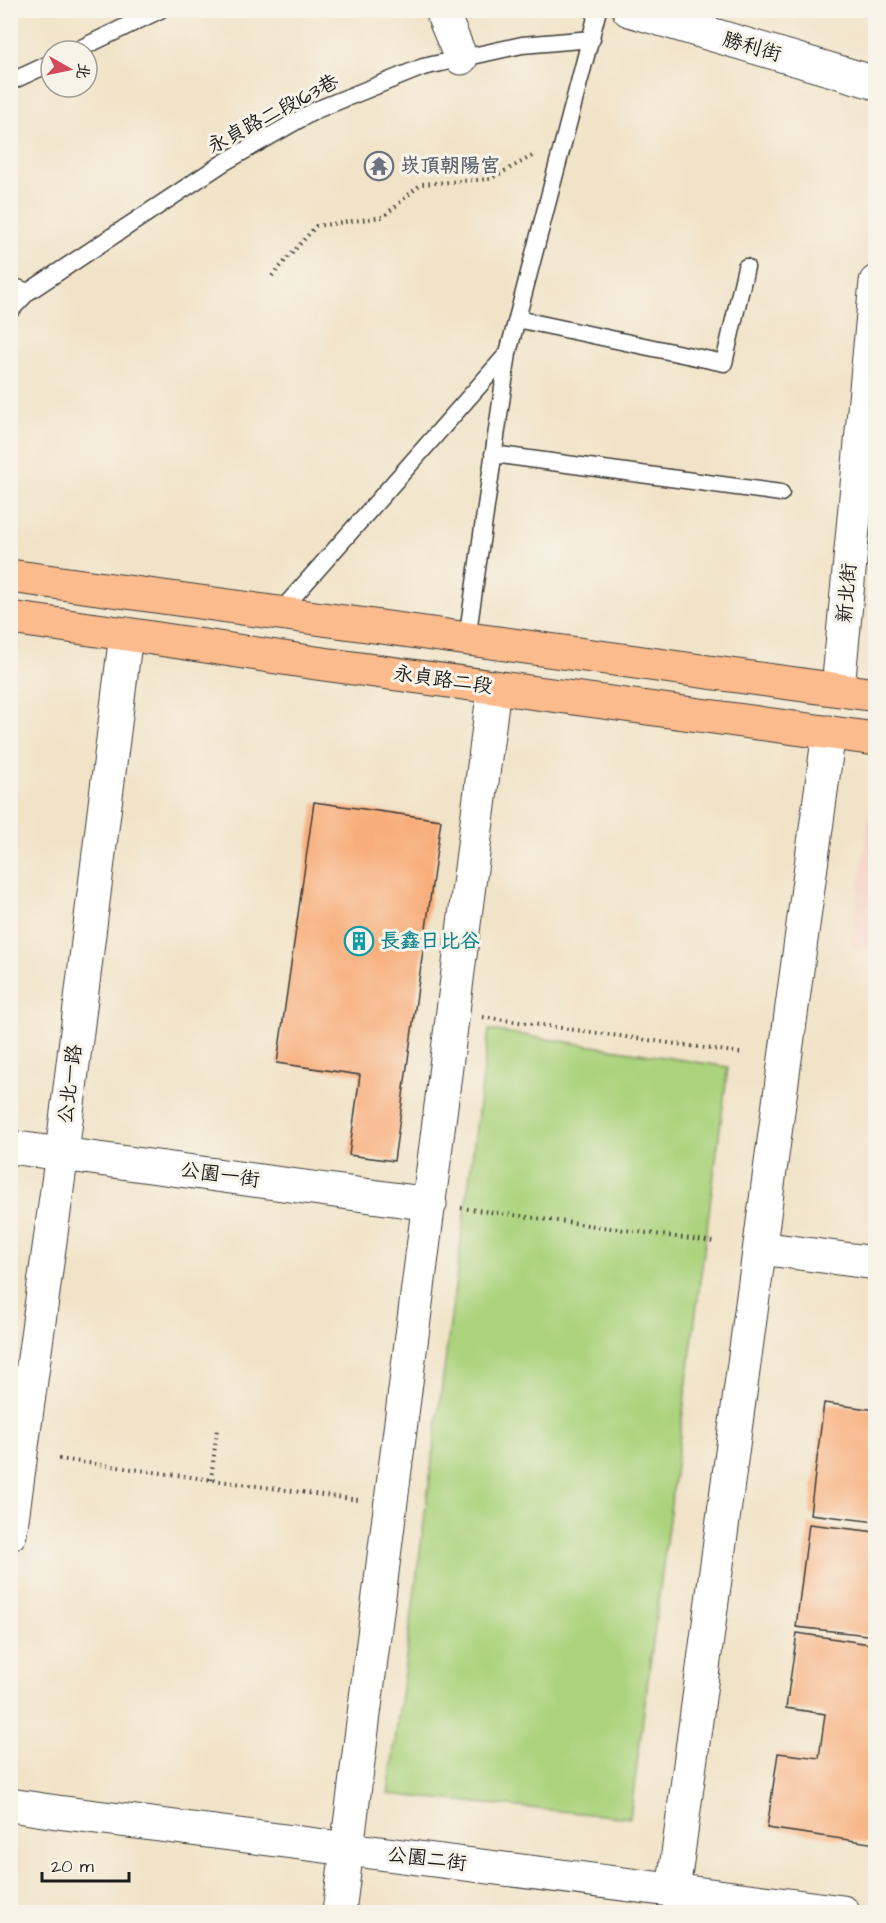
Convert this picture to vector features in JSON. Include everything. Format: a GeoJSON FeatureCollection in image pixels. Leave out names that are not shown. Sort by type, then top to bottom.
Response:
{"type":"FeatureCollection","features":[{"type":"Feature","properties":{"kind":"main road"},"geometry":{"type":"LineString","coordinates":[[10,576],[876,695]]}},
{"type":"Feature","properties":{"kind":"main road","name":"永貞路二段"},"geometry":{"type":"LineString","coordinates":[[10,618],[316,663],[876,739]]}},
{"type":"Feature","properties":{"kind":"main road"},"geometry":{"type":"LineString","coordinates":[[316,663],[323,620]]}},
{"type":"Feature","properties":{"kind":"street"},"geometry":{"type":"LineString","coordinates":[[441,10],[461,58]]}},
{"type":"Feature","properties":{"kind":"street","name":"勝利街"},"geometry":{"type":"LineString","coordinates":[[628,10],[876,83]]}},
{"type":"Feature","properties":{"kind":"street","name":"新北街"},"geometry":{"type":"LineString","coordinates":[[838,689],[859,523],[876,282]]}},
{"type":"Feature","properties":{"kind":"street","name":"公北一路"},"geometry":{"type":"LineString","coordinates":[[10,1534],[62,1154],[126,634]]}},
{"type":"Feature","properties":{"kind":"street"},"geometry":{"type":"LineString","coordinates":[[339,1912],[446,1206],[494,687]]}},
{"type":"Feature","properties":{"kind":"street"},"geometry":{"type":"LineString","coordinates":[[680,1902],[760,1248],[828,732]]}},
{"type":"Feature","properties":{"kind":"street","name":"公園一街"},"geometry":{"type":"LineString","coordinates":[[10,1147],[446,1206]]}},
{"type":"Feature","properties":{"kind":"street"},"geometry":{"type":"LineString","coordinates":[[760,1248],[876,1263]]}},
{"type":"Feature","properties":{"kind":"street","name":"公園二街"},"geometry":{"type":"LineString","coordinates":[[10,1805],[348,1849],[680,1902],[843,1912]]}},
{"type":"Feature","properties":{"kind":"lane"},"geometry":{"type":"LineString","coordinates":[[99,39],[160,10]]}},
{"type":"Feature","properties":{"kind":"lane"},"geometry":{"type":"LineString","coordinates":[[467,639],[508,353],[598,10]]}},
{"type":"Feature","properties":{"kind":"lane","name":"永貞路二段163巷"},"geometry":{"type":"LineString","coordinates":[[10,311],[28,292],[223,163],[316,110],[423,67],[522,45],[592,39]]}},
{"type":"Feature","properties":{"kind":"lane"},"geometry":{"type":"LineString","coordinates":[[10,82],[39,69]]}},
{"type":"Feature","properties":{"kind":"lane"},"geometry":{"type":"LineString","coordinates":[[518,319],[724,363],[746,267]]}},
{"type":"Feature","properties":{"kind":"lane"},"geometry":{"type":"LineString","coordinates":[[10,285],[28,292]]}},
{"type":"Feature","properties":{"kind":"lane"},"geometry":{"type":"LineString","coordinates":[[279,614],[508,353]]}},
{"type":"Feature","properties":{"kind":"lane"},"geometry":{"type":"LineString","coordinates":[[493,454],[781,493]]}},
{"type":"Feature","properties":{"kind":"path"},"geometry":{"type":"LineString","coordinates":[[272,276],[316,226],[383,218],[421,184],[490,179],[566,138]]}},
{"type":"Feature","properties":{"kind":"path"},"geometry":{"type":"LineString","coordinates":[[481,1016],[741,1053]]}},
{"type":"Feature","properties":{"kind":"path"},"geometry":{"type":"LineString","coordinates":[[446,1206],[714,1242]]}},
{"type":"Feature","properties":{"kind":"path"},"geometry":{"type":"LineString","coordinates":[[211,1480],[217,1429]]}},
{"type":"Feature","properties":{"kind":"path"},"geometry":{"type":"LineString","coordinates":[[59,1459],[359,1500]]}},
{"type":"Feature","properties":{"kind":"shaded area"},"geometry":{"type":"Polygon","coordinates":[[[873,790],[876,791],[875,950],[850,947],[873,790]]]}},
{"type":"Feature","properties":{"kind":"green space"},"geometry":{"type":"Polygon","coordinates":[[[489,1030],[728,1067],[630,1818],[388,1794],[489,1030]]]}},
{"type":"Feature","properties":{"kind":"building","name":"長鑫日比谷"},"geometry":{"type":"Polygon","coordinates":[[[314,802],[441,820],[394,1161],[349,1155],[360,1075],[277,1063],[314,802]]]}},
{"type":"Feature","properties":{"kind":"building"},"geometry":{"type":"Polygon","coordinates":[[[824,1403],[876,1410],[876,1522],[810,1514],[824,1403]]]}},
{"type":"Feature","properties":{"kind":"building"},"geometry":{"type":"Polygon","coordinates":[[[809,1524],[876,1532],[876,1636],[796,1627],[809,1524]]]}},
{"type":"Feature","properties":{"kind":"building"},"geometry":{"type":"Polygon","coordinates":[[[797,1633],[876,1645],[876,1844],[767,1828],[778,1753],[819,1758],[825,1714],[786,1708],[797,1633]]]}},
{"type":"Feature","properties":{"kind":"place","name":"崁頂朝陽宮"},"geometry":{"type":"Point","coordinates":[379,166]}},
{"type":"Feature","properties":{"kind":"place","name":"長鑫日比谷"},"geometry":{"type":"Point","coordinates":[359,941]}}]}
